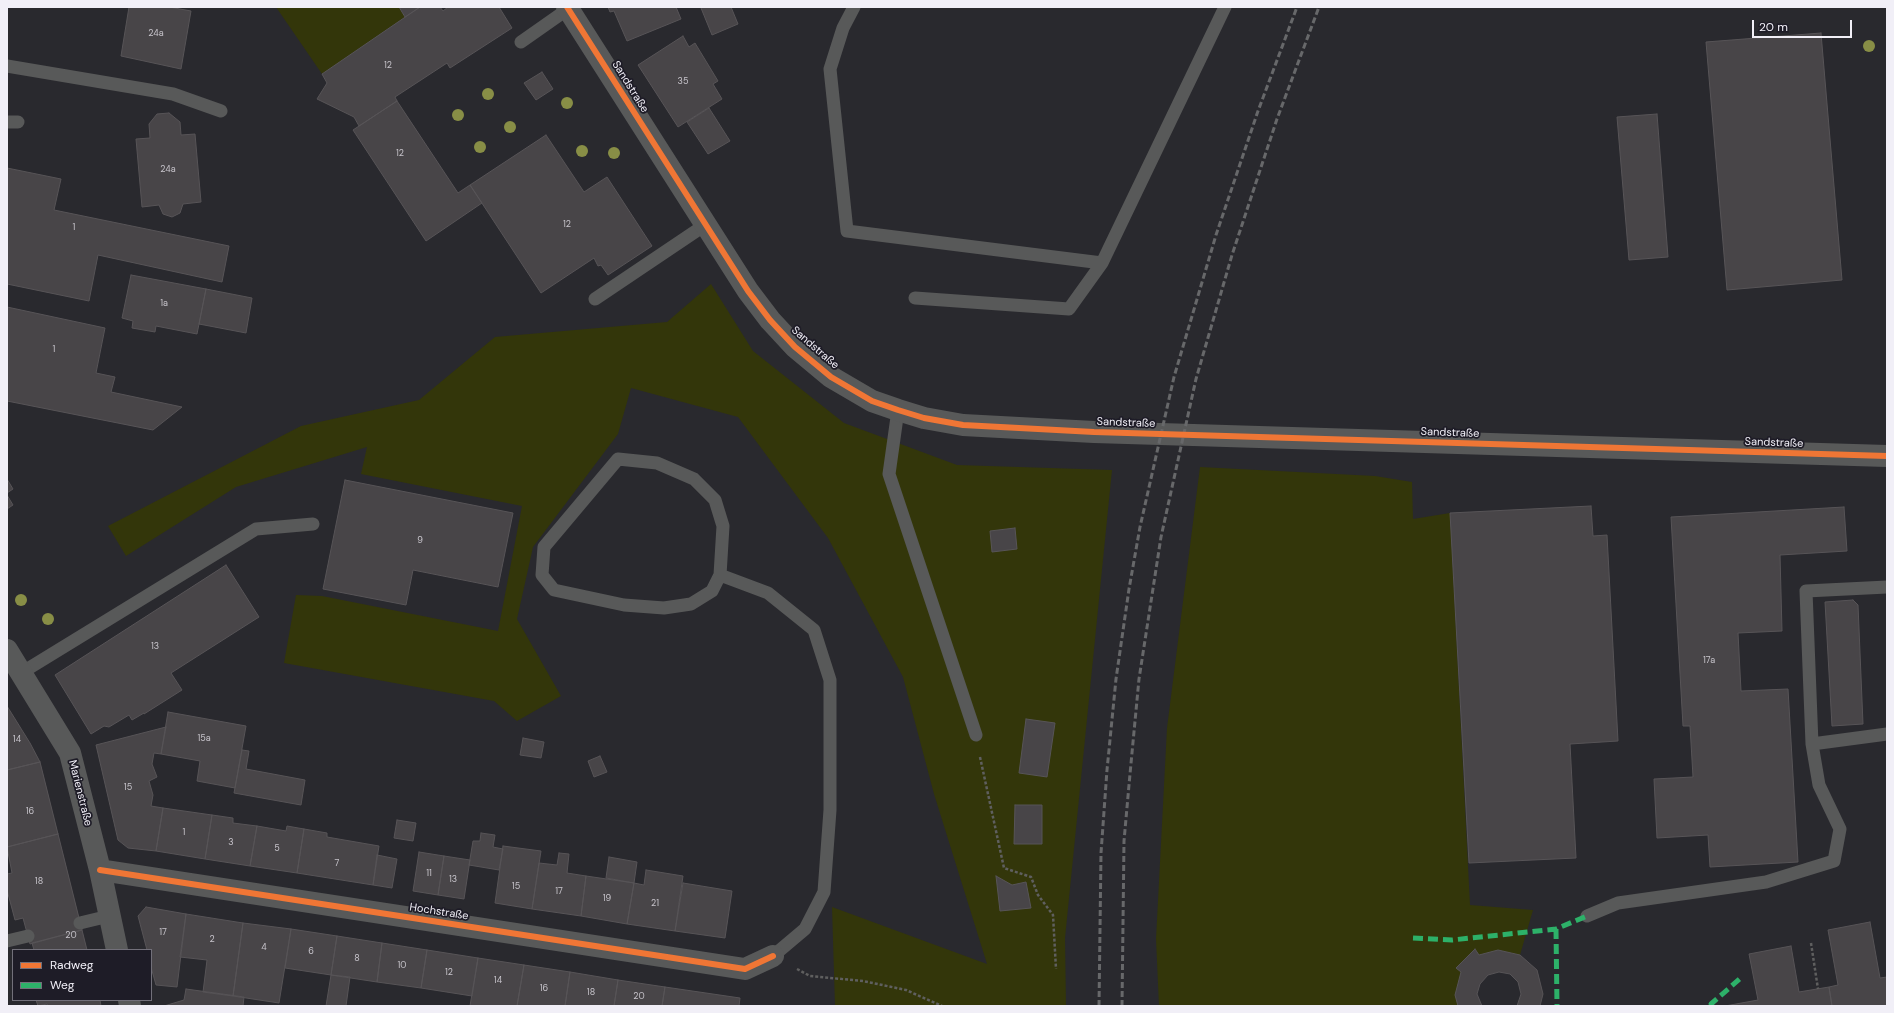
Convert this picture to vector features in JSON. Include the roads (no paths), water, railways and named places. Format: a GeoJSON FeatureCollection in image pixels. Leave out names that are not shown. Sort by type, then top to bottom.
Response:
{"type":"FeatureCollection","features":[{"type":"Feature","properties":{"kind":"street","name":"Sandstraße"},"geometry":{"type":"LineString","coordinates":[[567,8],[705,225],[748,291],[770,320],[795,347],[831,377],[872,401],[898,410],[924,418],[964,425],[1094,432],[1887,456]]}},
{"type":"Feature","properties":{"kind":"street","name":"Marienstraße"},"geometry":{"type":"LineString","coordinates":[[7,650],[70,753],[100,870],[117,949]]}},
{"type":"Feature","properties":{"kind":"street","name":"Hochstraße"},"geometry":{"type":"LineString","coordinates":[[100,870],[745,969],[773,956]]}},
{"type":"Feature","properties":{"kind":"lane"},"geometry":{"type":"LineString","coordinates":[[854,7],[842,28],[830,69],[847,231],[1102,263]]}},
{"type":"Feature","properties":{"kind":"lane"},"geometry":{"type":"LineString","coordinates":[[915,298],[1069,309],[1102,263],[1225,7]]}},
{"type":"Feature","properties":{"kind":"lane"},"geometry":{"type":"LineString","coordinates":[[521,42],[567,8]]}},
{"type":"Feature","properties":{"kind":"lane"},"geometry":{"type":"LineString","coordinates":[[7,66],[173,94],[221,111]]}},
{"type":"Feature","properties":{"kind":"lane"},"geometry":{"type":"LineString","coordinates":[[595,299],[705,225]]}},
{"type":"Feature","properties":{"kind":"lane"},"geometry":{"type":"LineString","coordinates":[[898,410],[889,474],[976,735]]}},
{"type":"Feature","properties":{"kind":"lane"},"geometry":{"type":"LineString","coordinates":[[618,459],[657,463],[694,479],[715,500],[723,526],[720,575],[712,591],[691,604],[664,608],[624,605],[554,590],[542,574],[544,547],[618,459]]}},
{"type":"Feature","properties":{"kind":"lane"},"geometry":{"type":"LineString","coordinates":[[21,673],[256,530],[313,524]]}},
{"type":"Feature","properties":{"kind":"lane"},"geometry":{"type":"LineString","coordinates":[[720,575],[768,593],[814,630],[830,680],[830,810],[824,892],[805,929],[773,956]]}},
{"type":"Feature","properties":{"kind":"lane"},"geometry":{"type":"LineString","coordinates":[[1587,916],[1618,903],[1766,882],[1834,861],[1840,829],[1819,785],[1812,744],[1806,591],[1887,587]]}},
{"type":"Feature","properties":{"kind":"lane"},"geometry":{"type":"LineString","coordinates":[[1812,744],[1887,734]]}},
{"type":"Feature","properties":{"kind":"lane"},"geometry":{"type":"LineString","coordinates":[[80,923],[109,916]]}},
{"type":"Feature","properties":{"kind":"lane"},"geometry":{"type":"LineString","coordinates":[[7,941],[28,936]]}},
{"type":"Feature","properties":{"kind":"railway"},"geometry":{"type":"LineString","coordinates":[[1099,1006],[1101,853],[1107,770],[1116,679],[1140,527],[1174,377],[1216,235],[1258,111],[1297,7]]}},
{"type":"Feature","properties":{"kind":"railway"},"geometry":{"type":"LineString","coordinates":[[1122,1006],[1124,841],[1139,679],[1161,537],[1196,379],[1232,255],[1277,119],[1319,7]]}}]}
